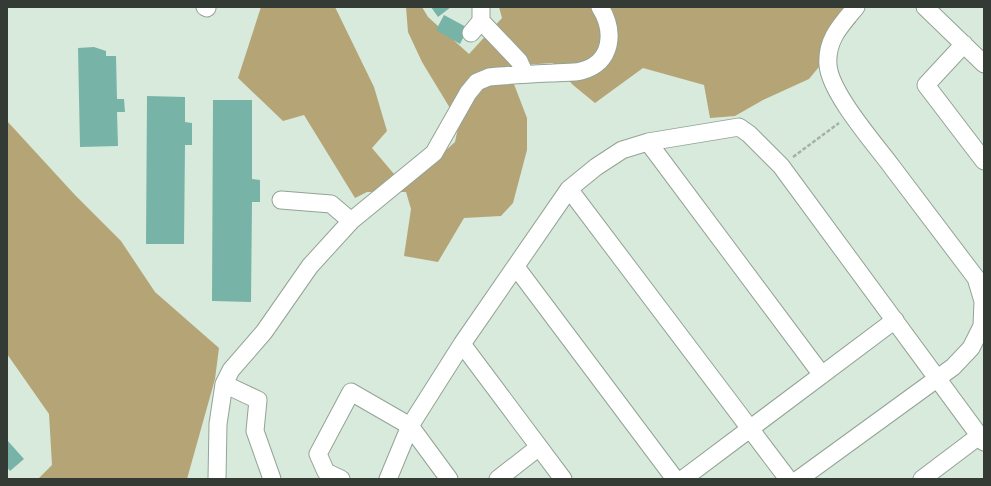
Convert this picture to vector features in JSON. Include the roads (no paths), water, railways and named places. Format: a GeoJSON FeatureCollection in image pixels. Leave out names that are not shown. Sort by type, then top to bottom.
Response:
{"type":"FeatureCollection","features":[{"type":"Feature","properties":{"kind":"street"},"geometry":{"type":"LineString","coordinates":[[217,479],[218,424],[224,384],[231,370],[264,332],[310,266],[351,221],[434,153],[468,93],[477,82],[489,77],[581,71],[595,65],[605,54],[609,43],[609,27],[600,7]]}},
{"type":"Feature","properties":{"kind":"street"},"geometry":{"type":"LineString","coordinates":[[799,479],[953,367],[971,348],[982,326],[982,277],[852,113],[833,84],[828,66],[829,49],[836,31],[856,7]]}},
{"type":"Feature","properties":{"kind":"street"},"geometry":{"type":"LineString","coordinates":[[925,7],[984,64]]}},
{"type":"Feature","properties":{"kind":"street"},"geometry":{"type":"LineString","coordinates":[[478,20],[519,61],[525,74]]}},
{"type":"Feature","properties":{"kind":"street"},"geometry":{"type":"LineString","coordinates":[[964,44],[926,85],[984,161]]}},
{"type":"Feature","properties":{"kind":"street"},"geometry":{"type":"LineString","coordinates":[[388,479],[410,426],[462,344],[569,190],[596,167],[622,150],[648,142],[739,127],[750,134],[781,166],[982,439],[922,479]]}},
{"type":"Feature","properties":{"kind":"street"},"geometry":{"type":"LineString","coordinates":[[648,142],[822,375]]}},
{"type":"Feature","properties":{"kind":"street"},"geometry":{"type":"LineString","coordinates":[[569,190],[788,479]]}},
{"type":"Feature","properties":{"kind":"street"},"geometry":{"type":"LineString","coordinates":[[281,200],[331,204],[351,221]]}},
{"type":"Feature","properties":{"kind":"street"},"geometry":{"type":"LineString","coordinates":[[516,267],[675,479]]}},
{"type":"Feature","properties":{"kind":"street"},"geometry":{"type":"LineString","coordinates":[[683,479],[894,320]]}},
{"type":"Feature","properties":{"kind":"street"},"geometry":{"type":"LineString","coordinates":[[462,344],[563,479]]}},
{"type":"Feature","properties":{"kind":"street"},"geometry":{"type":"LineString","coordinates":[[224,384],[258,400],[255,431],[272,479]]}},
{"type":"Feature","properties":{"kind":"street"},"geometry":{"type":"LineString","coordinates":[[340,479],[326,472],[318,454],[351,392],[410,426],[449,479]]}},
{"type":"Feature","properties":{"kind":"street"},"geometry":{"type":"LineString","coordinates":[[498,479],[539,447]]}}]}
